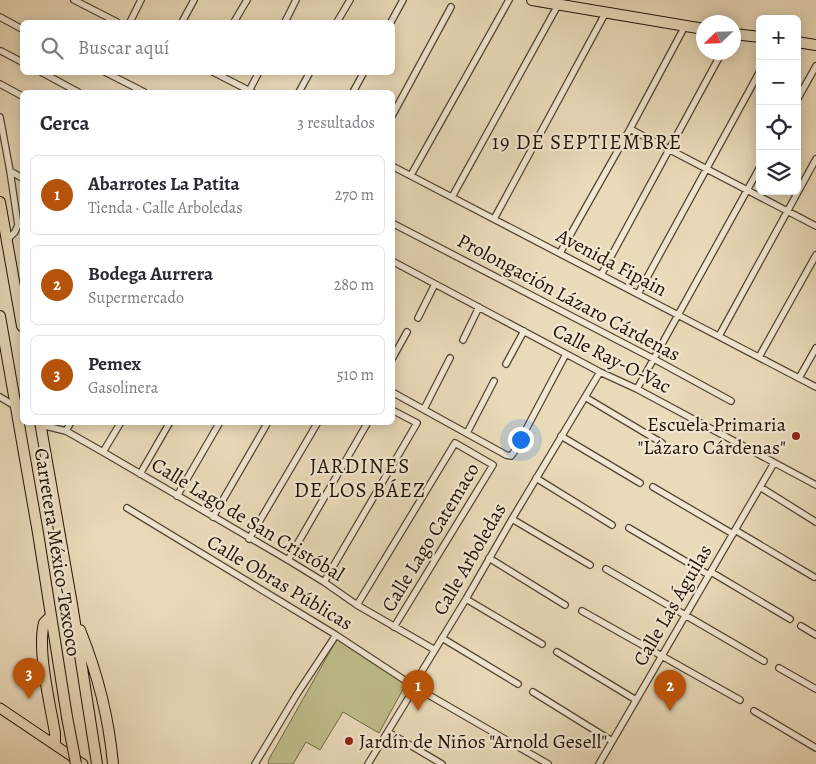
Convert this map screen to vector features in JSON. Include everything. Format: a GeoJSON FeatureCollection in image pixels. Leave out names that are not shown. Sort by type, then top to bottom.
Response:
{"type":"FeatureCollection","features":[{"type":"Feature","properties":{"kind":"highway"},"geometry":{"type":"LineString","coordinates":[[532,0],[696,28]]}},
{"type":"Feature","properties":{"kind":"highway"},"geometry":{"type":"LineString","coordinates":[[741,35],[756,37]]}},
{"type":"Feature","properties":{"kind":"highway"},"geometry":{"type":"LineString","coordinates":[[801,43],[816,45]]}},
{"type":"Feature","properties":{"kind":"highway"},"geometry":{"type":"LineString","coordinates":[[0,202],[19,288],[20,301]]}},
{"type":"Feature","properties":{"kind":"highway","name":"Carretera México-Texcoco"},"geometry":{"type":"LineString","coordinates":[[0,316],[76,764]]}},
{"type":"Feature","properties":{"kind":"highway","name":"Carretera México-Texcoco"},"geometry":{"type":"LineString","coordinates":[[41,425],[97,764]]}},
{"type":"Feature","properties":{"kind":"highway"},"geometry":{"type":"LineString","coordinates":[[73,614],[95,674],[108,729],[113,764]]}},
{"type":"Feature","properties":{"kind":"highway"},"geometry":{"type":"LineString","coordinates":[[51,616],[44,623],[42,636],[55,744]]}},
{"type":"Feature","properties":{"kind":"main road"},"geometry":{"type":"LineString","coordinates":[[0,708],[84,764]]}},
{"type":"Feature","properties":{"kind":"street"},"geometry":{"type":"LineString","coordinates":[[74,0],[88,3],[114,20]]}},
{"type":"Feature","properties":{"kind":"street"},"geometry":{"type":"LineString","coordinates":[[131,20],[141,0]]}},
{"type":"Feature","properties":{"kind":"street"},"geometry":{"type":"LineString","coordinates":[[183,20],[194,0]]}},
{"type":"Feature","properties":{"kind":"street"},"geometry":{"type":"LineString","coordinates":[[235,20],[247,0]]}},
{"type":"Feature","properties":{"kind":"street"},"geometry":{"type":"LineString","coordinates":[[285,20],[296,0]]}},
{"type":"Feature","properties":{"kind":"street"},"geometry":{"type":"LineString","coordinates":[[339,20],[350,0]]}},
{"type":"Feature","properties":{"kind":"street"},"geometry":{"type":"LineString","coordinates":[[392,20],[403,0]]}},
{"type":"Feature","properties":{"kind":"street"},"geometry":{"type":"LineString","coordinates":[[411,175],[509,0]]}},
{"type":"Feature","properties":{"kind":"street"},"geometry":{"type":"LineString","coordinates":[[452,197],[558,4]]}},
{"type":"Feature","properties":{"kind":"street"},"geometry":{"type":"LineString","coordinates":[[395,110],[451,7]]}},
{"type":"Feature","properties":{"kind":"street"},"geometry":{"type":"LineString","coordinates":[[494,219],[606,12]]}},
{"type":"Feature","properties":{"kind":"street"},"geometry":{"type":"LineString","coordinates":[[0,18],[20,28]]}},
{"type":"Feature","properties":{"kind":"street"},"geometry":{"type":"LineString","coordinates":[[560,253],[630,129],[685,26]]}},
{"type":"Feature","properties":{"kind":"street"},"geometry":{"type":"LineString","coordinates":[[1,51],[20,61]]}},
{"type":"Feature","properties":{"kind":"street"},"geometry":{"type":"LineString","coordinates":[[601,275],[718,60]]}},
{"type":"Feature","properties":{"kind":"street"},"geometry":{"type":"LineString","coordinates":[[801,93],[816,66]]}},
{"type":"Feature","properties":{"kind":"street"},"geometry":{"type":"LineString","coordinates":[[47,75],[74,90]]}},
{"type":"Feature","properties":{"kind":"street"},"geometry":{"type":"LineString","coordinates":[[111,75],[140,90]]}},
{"type":"Feature","properties":{"kind":"street"},"geometry":{"type":"LineString","coordinates":[[219,75],[246,90]]}},
{"type":"Feature","properties":{"kind":"street"},"geometry":{"type":"LineString","coordinates":[[251,90],[258,75]]}},
{"type":"Feature","properties":{"kind":"street"},"geometry":{"type":"LineString","coordinates":[[300,90],[308,75]]}},
{"type":"Feature","properties":{"kind":"street"},"geometry":{"type":"LineString","coordinates":[[354,90],[362,75]]}},
{"type":"Feature","properties":{"kind":"street"},"geometry":{"type":"LineString","coordinates":[[638,294],[756,78]]}},
{"type":"Feature","properties":{"kind":"street"},"geometry":{"type":"LineString","coordinates":[[0,84],[20,95]]}},
{"type":"Feature","properties":{"kind":"street"},"geometry":{"type":"LineString","coordinates":[[0,117],[18,224],[15,232],[7,240]]}},
{"type":"Feature","properties":{"kind":"street"},"geometry":{"type":"LineString","coordinates":[[630,129],[816,226]]}},
{"type":"Feature","properties":{"kind":"street"},"geometry":{"type":"LineString","coordinates":[[719,336],[816,159]]}},
{"type":"Feature","properties":{"kind":"street","name":"Avenida Fipain"},"geometry":{"type":"LineString","coordinates":[[395,167],[816,387]]}},
{"type":"Feature","properties":{"kind":"street"},"geometry":{"type":"LineString","coordinates":[[10,171],[20,177]]}},
{"type":"Feature","properties":{"kind":"street"},"geometry":{"type":"LineString","coordinates":[[637,389],[756,174]]}},
{"type":"Feature","properties":{"kind":"street","name":"Prolongación Lázaro Cárdenas"},"geometry":{"type":"LineString","coordinates":[[395,224],[654,359],[730,401]]}},
{"type":"Feature","properties":{"kind":"street"},"geometry":{"type":"LineString","coordinates":[[759,357],[816,254]]}},
{"type":"Feature","properties":{"kind":"street","name":"Calle Ray-O-Vac"},"geometry":{"type":"LineString","coordinates":[[395,263],[816,485]]}},
{"type":"Feature","properties":{"kind":"street"},"geometry":{"type":"LineString","coordinates":[[418,318],[435,284]]}},
{"type":"Feature","properties":{"kind":"street"},"geometry":{"type":"LineString","coordinates":[[463,340],[479,308]]}},
{"type":"Feature","properties":{"kind":"street"},"geometry":{"type":"LineString","coordinates":[[506,364],[524,331]]}},
{"type":"Feature","properties":{"kind":"street"},"geometry":{"type":"LineString","coordinates":[[395,354],[407,332]]}},
{"type":"Feature","properties":{"kind":"street"},"geometry":{"type":"LineString","coordinates":[[799,378],[816,348]]}},
{"type":"Feature","properties":{"kind":"street"},"geometry":{"type":"LineString","coordinates":[[395,394],[511,456],[566,354]]}},
{"type":"Feature","properties":{"kind":"street"},"geometry":{"type":"LineString","coordinates":[[424,410],[450,358]]}},
{"type":"Feature","properties":{"kind":"street","name":"Calle Arboledas"},"geometry":{"type":"LineString","coordinates":[[368,764],[600,372]]}},
{"type":"Feature","properties":{"kind":"street"},"geometry":{"type":"LineString","coordinates":[[467,432],[494,381]]}},
{"type":"Feature","properties":{"kind":"street"},"geometry":{"type":"LineString","coordinates":[[0,397],[16,406]]}},
{"type":"Feature","properties":{"kind":"street"},"geometry":{"type":"LineString","coordinates":[[585,397],[662,443]]}},
{"type":"Feature","properties":{"kind":"street"},"geometry":{"type":"LineString","coordinates":[[324,582],[417,423],[395,412]]}},
{"type":"Feature","properties":{"kind":"street","name":"Calle Lago de San Cristóbal"},"geometry":{"type":"LineString","coordinates":[[58,425],[249,539],[288,560],[357,605],[435,650]]}},
{"type":"Feature","properties":{"kind":"street"},"geometry":{"type":"LineString","coordinates":[[66,431],[70,425]]}},
{"type":"Feature","properties":{"kind":"street"},"geometry":{"type":"LineString","coordinates":[[104,452],[119,425]]}},
{"type":"Feature","properties":{"kind":"street"},"geometry":{"type":"LineString","coordinates":[[140,474],[168,425]]}},
{"type":"Feature","properties":{"kind":"street"},"geometry":{"type":"LineString","coordinates":[[177,496],[218,425]]}},
{"type":"Feature","properties":{"kind":"street"},"geometry":{"type":"LineString","coordinates":[[213,517],[266,425]]}},
{"type":"Feature","properties":{"kind":"street"},"geometry":{"type":"LineString","coordinates":[[249,539],[316,425]]}},
{"type":"Feature","properties":{"kind":"street"},"geometry":{"type":"LineString","coordinates":[[288,560],[366,425]]}},
{"type":"Feature","properties":{"kind":"street"},"geometry":{"type":"LineString","coordinates":[[561,436],[640,483]]}},
{"type":"Feature","properties":{"kind":"street","name":"Calle Lago Catemaco"},"geometry":{"type":"LineString","coordinates":[[357,605],[455,443],[493,465],[394,627]]}},
{"type":"Feature","properties":{"kind":"street","name":"Calle Las Águilas"},"geometry":{"type":"LineString","coordinates":[[599,764],[774,463]]}},
{"type":"Feature","properties":{"kind":"street"},"geometry":{"type":"LineString","coordinates":[[536,478],[612,525]]}},
{"type":"Feature","properties":{"kind":"street"},"geometry":{"type":"LineString","coordinates":[[653,487],[814,577]]}},
{"type":"Feature","properties":{"kind":"street"},"geometry":{"type":"LineString","coordinates":[[760,487],[816,522]]}},
{"type":"Feature","properties":{"kind":"street","name":"Calle Obras Públicas"},"geometry":{"type":"LineString","coordinates":[[127,508],[336,635],[415,687],[548,764]]}},
{"type":"Feature","properties":{"kind":"street"},"geometry":{"type":"LineString","coordinates":[[512,519],[590,565]]}},
{"type":"Feature","properties":{"kind":"street"},"geometry":{"type":"LineString","coordinates":[[629,528],[790,619]]}},
{"type":"Feature","properties":{"kind":"street"},"geometry":{"type":"LineString","coordinates":[[489,558],[565,605]]}},
{"type":"Feature","properties":{"kind":"street"},"geometry":{"type":"LineString","coordinates":[[606,569],[764,661]]}},
{"type":"Feature","properties":{"kind":"street"},"geometry":{"type":"LineString","coordinates":[[466,599],[542,644]]}},
{"type":"Feature","properties":{"kind":"street"},"geometry":{"type":"LineString","coordinates":[[582,611],[740,700]]}},
{"type":"Feature","properties":{"kind":"street"},"geometry":{"type":"LineString","coordinates":[[801,626],[816,635]]}},
{"type":"Feature","properties":{"kind":"street"},"geometry":{"type":"LineString","coordinates":[[255,764],[297,694],[336,635]]}},
{"type":"Feature","properties":{"kind":"street"},"geometry":{"type":"LineString","coordinates":[[442,638],[518,684]]}},
{"type":"Feature","properties":{"kind":"street"},"geometry":{"type":"LineString","coordinates":[[557,652],[636,700]]}},
{"type":"Feature","properties":{"kind":"street"},"geometry":{"type":"LineString","coordinates":[[779,668],[816,689]]}},
{"type":"Feature","properties":{"kind":"street"},"geometry":{"type":"LineString","coordinates":[[533,692],[612,741]]}},
{"type":"Feature","properties":{"kind":"street"},"geometry":{"type":"LineString","coordinates":[[754,711],[816,748]]}},
{"type":"Feature","properties":{"kind":"street"},"geometry":{"type":"LineString","coordinates":[[388,732],[442,764]]}},
{"type":"Feature","properties":{"kind":"shaded area"},"geometry":{"type":"Polygon","coordinates":[[[337,639],[407,682],[379,733],[343,712],[320,750],[306,742],[293,764],[268,764],[269,759],[337,639]]]}},
{"type":"Feature","properties":{"kind":"place","name":"Escuela Primaria \"Lázaro Cárdenas\""},"geometry":{"type":"Point","coordinates":[796,436]}},
{"type":"Feature","properties":{"kind":"place","name":"Pemex"},"geometry":{"type":"Point","coordinates":[29,699]}},
{"type":"Feature","properties":{"kind":"place","name":"Abarrotes La Patita"},"geometry":{"type":"Point","coordinates":[418,711]}},
{"type":"Feature","properties":{"kind":"place","name":"Bodega Aurrera"},"geometry":{"type":"Point","coordinates":[670,711]}},
{"type":"Feature","properties":{"kind":"place","name":"Jardín de Niños \"Arnold Gesell\""},"geometry":{"type":"Point","coordinates":[349,741]}},
{"type":"Feature","properties":{"kind":"district","name":"19 DE SEPTIEMBRE"},"geometry":{"type":"Point","coordinates":[587,142]}},
{"type":"Feature","properties":{"kind":"district","name":"JARDINES DE LOS BÁEZ"},"geometry":{"type":"Point","coordinates":[360,478]}}]}
